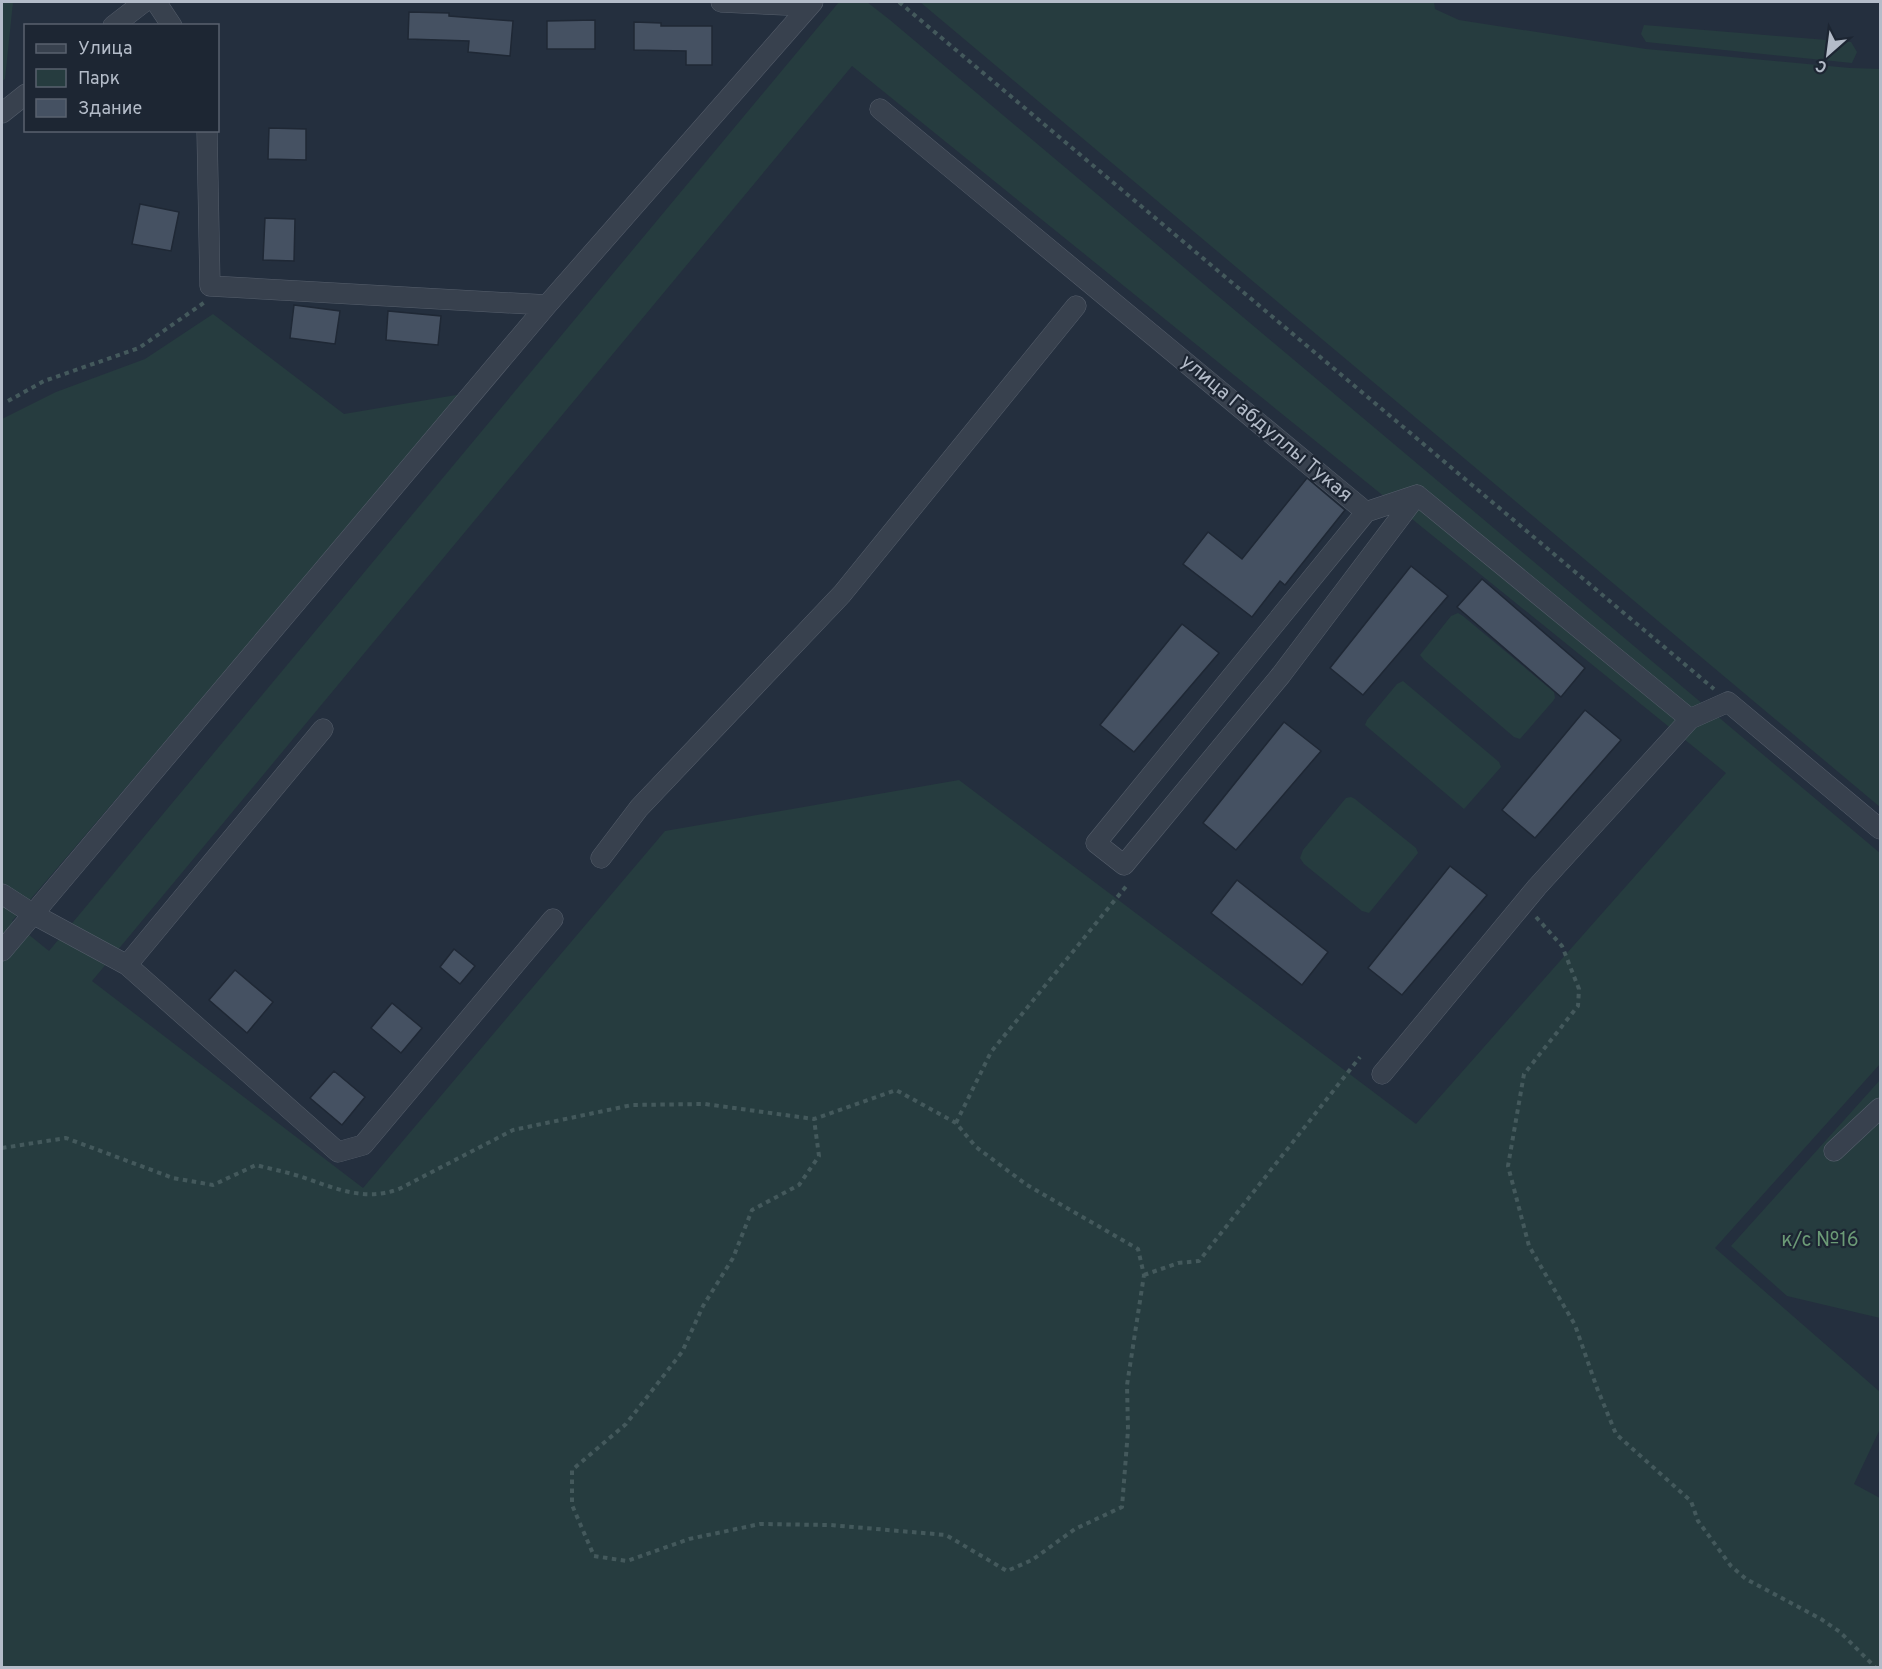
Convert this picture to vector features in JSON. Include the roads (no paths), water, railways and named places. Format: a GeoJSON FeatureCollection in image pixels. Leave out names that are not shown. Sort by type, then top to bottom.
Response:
{"type":"FeatureCollection","features":[{"type":"Feature","properties":{"kind":"street"},"geometry":{"type":"LineString","coordinates":[[116,24],[144,2]]}},
{"type":"Feature","properties":{"kind":"street"},"geometry":{"type":"LineString","coordinates":[[156,2],[171,24]]}},
{"type":"Feature","properties":{"kind":"street"},"geometry":{"type":"LineString","coordinates":[[721,2],[810,4]]}},
{"type":"Feature","properties":{"kind":"street"},"geometry":{"type":"LineString","coordinates":[[2,951],[547,305],[810,4]]}},
{"type":"Feature","properties":{"kind":"street"},"geometry":{"type":"LineString","coordinates":[[2,113],[24,96]]}},
{"type":"Feature","properties":{"kind":"street","name":"улица Габдуллы Тукая"},"geometry":{"type":"LineString","coordinates":[[880,109],[1366,512],[1417,495]]}},
{"type":"Feature","properties":{"kind":"street"},"geometry":{"type":"LineString","coordinates":[[207,132],[210,286],[547,305]]}},
{"type":"Feature","properties":{"kind":"street"},"geometry":{"type":"LineString","coordinates":[[601,858],[639,808],[842,594],[1076,306]]}},
{"type":"Feature","properties":{"kind":"street"},"geometry":{"type":"LineString","coordinates":[[1366,512],[1096,843],[1124,865],[1281,675],[1417,495],[1690,718]]}},
{"type":"Feature","properties":{"kind":"street"},"geometry":{"type":"LineString","coordinates":[[1382,1074],[1537,887],[1690,718],[1728,702],[1881,830]]}},
{"type":"Feature","properties":{"kind":"street"},"geometry":{"type":"LineString","coordinates":[[127,965],[323,729]]}},
{"type":"Feature","properties":{"kind":"street"},"geometry":{"type":"LineString","coordinates":[[2,894],[33,914],[127,965],[338,1152],[363,1145],[553,919]]}},
{"type":"Feature","properties":{"kind":"street"},"geometry":{"type":"LineString","coordinates":[[1834,1151],[1881,1108]]}},
{"type":"Feature","properties":{"kind":"park label","name":"к/с №16"},"geometry":{"type":"Point","coordinates":[1820,1241]}}]}
